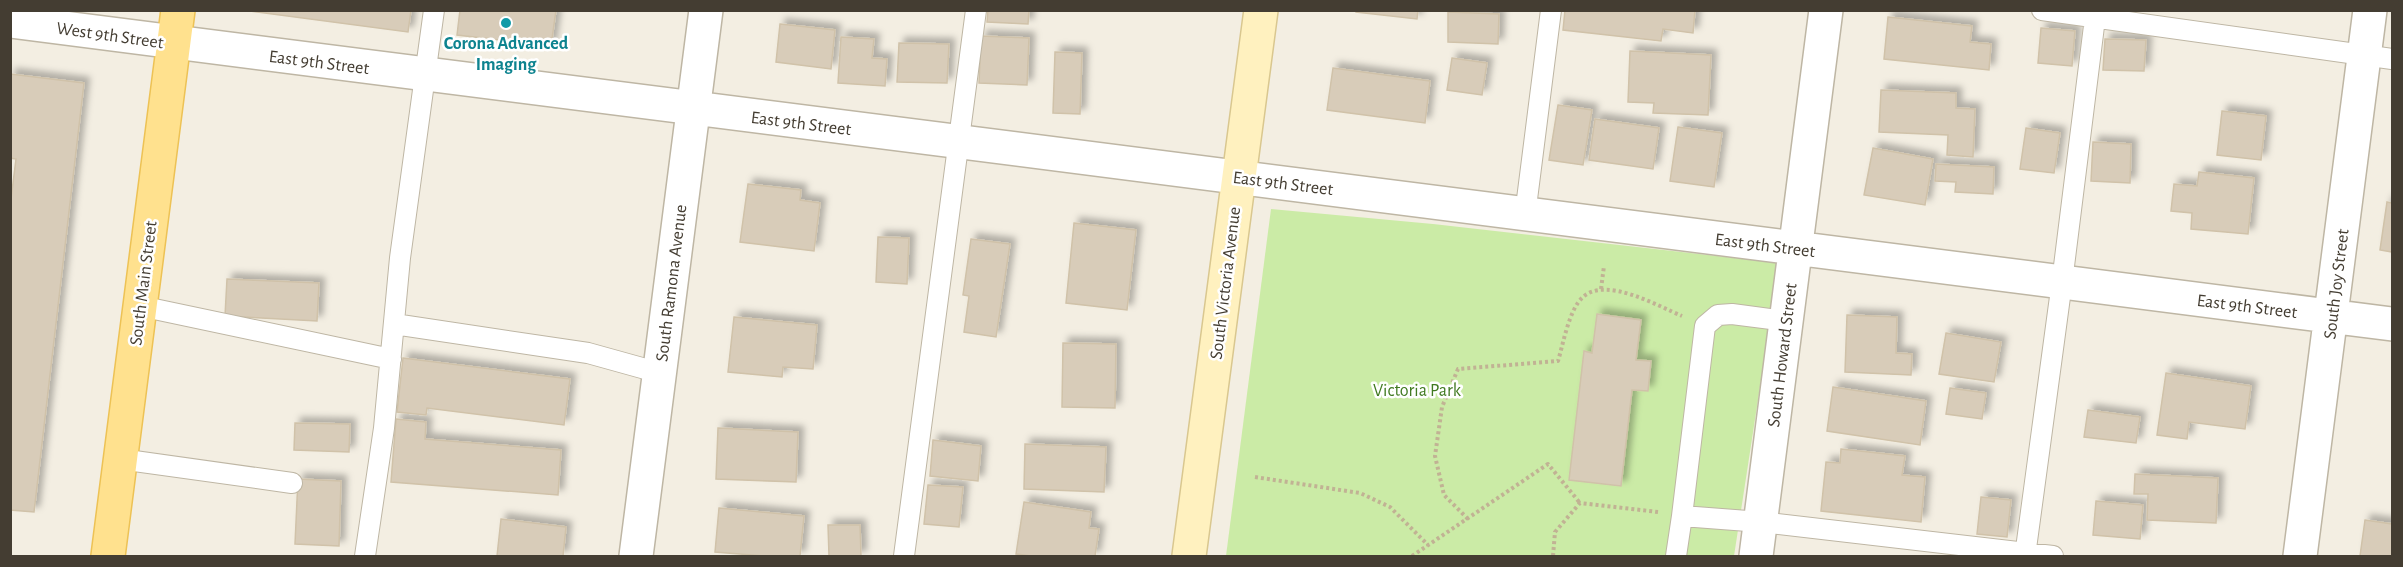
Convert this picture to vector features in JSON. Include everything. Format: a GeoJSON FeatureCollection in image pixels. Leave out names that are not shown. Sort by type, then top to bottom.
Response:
{"type":"FeatureCollection","features":[{"type":"Feature","properties":{"kind":"main road","name":"South Main Street"},"geometry":{"type":"LineString","coordinates":[[108,556],[178,10]]}},
{"type":"Feature","properties":{"kind":"street","name":"South Ramona Avenue"},"geometry":{"type":"LineString","coordinates":[[636,556],[706,10]]}},
{"type":"Feature","properties":{"kind":"street","name":"South Victoria Avenue"},"geometry":{"type":"LineString","coordinates":[[1189,556],[1261,10]]}},
{"type":"Feature","properties":{"kind":"street","name":"South Howard Street"},"geometry":{"type":"LineString","coordinates":[[1756,556],[1826,10]]}},
{"type":"Feature","properties":{"kind":"street","name":"South Joy Street"},"geometry":{"type":"LineString","coordinates":[[2300,556],[2331,316],[2379,57],[2370,10]]}},
{"type":"Feature","properties":{"kind":"street","name":"West 9th Street"},"geometry":{"type":"LineString","coordinates":[[10,21],[174,44]]}},
{"type":"Feature","properties":{"kind":"street","name":"East 9th Street"},"geometry":{"type":"LineString","coordinates":[[174,44],[2392,324]]}},
{"type":"Feature","properties":{"kind":"lane"},"geometry":{"type":"LineString","coordinates":[[365,556],[384,428],[400,258],[434,10]]}},
{"type":"Feature","properties":{"kind":"lane"},"geometry":{"type":"LineString","coordinates":[[904,556],[976,10]]}},
{"type":"Feature","properties":{"kind":"lane"},"geometry":{"type":"LineString","coordinates":[[1525,214],[1551,10]]}},
{"type":"Feature","properties":{"kind":"lane"},"geometry":{"type":"LineString","coordinates":[[2042,10],[2095,14],[2379,57]]}},
{"type":"Feature","properties":{"kind":"lane"},"geometry":{"type":"LineString","coordinates":[[2026,555],[2095,14]]}},
{"type":"Feature","properties":{"kind":"lane"},"geometry":{"type":"LineString","coordinates":[[140,306],[391,359]]}},
{"type":"Feature","properties":{"kind":"lane"},"geometry":{"type":"LineString","coordinates":[[1676,556],[1705,326],[1718,315],[1732,314],[1786,321]]}},
{"type":"Feature","properties":{"kind":"lane"},"geometry":{"type":"LineString","coordinates":[[394,324],[588,352],[660,373]]}},
{"type":"Feature","properties":{"kind":"lane"},"geometry":{"type":"LineString","coordinates":[[120,459],[292,483]]}},
{"type":"Feature","properties":{"kind":"lane"},"geometry":{"type":"LineString","coordinates":[[1682,516],[1761,522],[2026,555],[2053,556]]}},
{"type":"Feature","properties":{"kind":"path"},"geometry":{"type":"LineString","coordinates":[[1601,289],[1604,266]]}},
{"type":"Feature","properties":{"kind":"path"},"geometry":{"type":"LineString","coordinates":[[1468,519],[1444,495],[1435,456],[1442,407],[1458,369],[1558,361],[1573,312],[1583,297],[1601,289],[1626,293],[1705,326]]}},
{"type":"Feature","properties":{"kind":"path"},"geometry":{"type":"LineString","coordinates":[[1412,556],[1548,464],[1580,503],[1612,505],[1682,516]]}},
{"type":"Feature","properties":{"kind":"path"},"geometry":{"type":"LineString","coordinates":[[1255,477],[1360,493],[1390,507],[1428,545]]}},
{"type":"Feature","properties":{"kind":"path"},"geometry":{"type":"LineString","coordinates":[[1552,556],[1555,532],[1580,503]]}},
{"type":"Feature","properties":{"kind":"green space","name":"Victoria Park"},"geometry":{"type":"Polygon","coordinates":[[[1271,209],[1433,224],[1779,263],[1734,556],[1226,556],[1271,209]]]}},
{"type":"Feature","properties":{"kind":"building"},"geometry":{"type":"Polygon","coordinates":[[[242,10],[411,10],[408,32],[242,10]]]}},
{"type":"Feature","properties":{"kind":"building","name":"Corona Advanced Imaging"},"geometry":{"type":"Polygon","coordinates":[[[460,10],[556,10],[551,46],[457,35],[460,10]]]}},
{"type":"Feature","properties":{"kind":"building"},"geometry":{"type":"Polygon","coordinates":[[[988,10],[1029,10],[1028,24],[987,22],[988,10]]]}},
{"type":"Feature","properties":{"kind":"building"},"geometry":{"type":"Polygon","coordinates":[[[1356,10],[1418,10],[1417,19],[1356,12],[1356,10]]]}},
{"type":"Feature","properties":{"kind":"building"},"geometry":{"type":"Polygon","coordinates":[[[1565,10],[1695,10],[1693,33],[1663,29],[1661,41],[1563,30],[1565,10]]]}},
{"type":"Feature","properties":{"kind":"building"},"geometry":{"type":"Polygon","coordinates":[[[1448,12],[1499,14],[1498,44],[1448,42],[1448,12]]]}},
{"type":"Feature","properties":{"kind":"building"},"geometry":{"type":"Polygon","coordinates":[[[1888,17],[1972,26],[1970,42],[1991,44],[1989,70],[1884,59],[1888,17]]]}},
{"type":"Feature","properties":{"kind":"building"},"geometry":{"type":"Polygon","coordinates":[[[780,24],[835,30],[831,69],[776,62],[780,24]]]}},
{"type":"Feature","properties":{"kind":"building"},"geometry":{"type":"Polygon","coordinates":[[[2041,28],[2075,31],[2072,66],[2038,63],[2041,28]]]}},
{"type":"Feature","properties":{"kind":"building"},"geometry":{"type":"Polygon","coordinates":[[[981,36],[1029,38],[1027,85],[979,83],[981,36]]]}},
{"type":"Feature","properties":{"kind":"building"},"geometry":{"type":"Polygon","coordinates":[[[841,37],[874,39],[872,58],[887,59],[885,86],[838,83],[841,37]]]}},
{"type":"Feature","properties":{"kind":"building"},"geometry":{"type":"Polygon","coordinates":[[[2105,39],[2146,40],[2144,71],[2103,70],[2105,39]]]}},
{"type":"Feature","properties":{"kind":"building"},"geometry":{"type":"Polygon","coordinates":[[[899,43],[949,44],[947,83],[897,82],[899,43]]]}},
{"type":"Feature","properties":{"kind":"building"},"geometry":{"type":"Polygon","coordinates":[[[1630,51],[1711,55],[1708,115],[1653,113],[1654,103],[1628,102],[1630,51]]]}},
{"type":"Feature","properties":{"kind":"building"},"geometry":{"type":"Polygon","coordinates":[[[1055,52],[1082,53],[1080,114],[1053,113],[1055,52]]]}},
{"type":"Feature","properties":{"kind":"building"},"geometry":{"type":"Polygon","coordinates":[[[1452,58],[1487,63],[1482,95],[1447,90],[1452,58]]]}},
{"type":"Feature","properties":{"kind":"building"},"geometry":{"type":"Polygon","coordinates":[[[1333,68],[1430,81],[1425,123],[1327,110],[1333,68]]]}},
{"type":"Feature","properties":{"kind":"building"},"geometry":{"type":"Polygon","coordinates":[[[10,74],[84,83],[34,512],[10,510],[10,207],[16,159],[10,158],[10,74]]]}},
{"type":"Feature","properties":{"kind":"building"},"geometry":{"type":"Polygon","coordinates":[[[1881,90],[1956,93],[1956,108],[1975,109],[1973,157],[1947,155],[1948,135],[1879,132],[1881,90]]]}},
{"type":"Feature","properties":{"kind":"building"},"geometry":{"type":"Polygon","coordinates":[[[1558,105],[1592,110],[1583,165],[1549,160],[1558,105]]]}},
{"type":"Feature","properties":{"kind":"building"},"geometry":{"type":"Polygon","coordinates":[[[2222,111],[2266,116],[2261,160],[2217,155],[2222,111]]]}},
{"type":"Feature","properties":{"kind":"building"},"geometry":{"type":"Polygon","coordinates":[[[1595,119],[1659,128],[1653,169],[1589,160],[1595,119]]]}},
{"type":"Feature","properties":{"kind":"building"},"geometry":{"type":"Polygon","coordinates":[[[1678,127],[1722,133],[1714,187],[1670,181],[1678,127]]]}},
{"type":"Feature","properties":{"kind":"building"},"geometry":{"type":"Polygon","coordinates":[[[2026,128],[2060,133],[2054,173],[2020,169],[2026,128]]]}},
{"type":"Feature","properties":{"kind":"building"},"geometry":{"type":"Polygon","coordinates":[[[2093,142],[2131,144],[2130,183],[2091,181],[2093,142]]]}},
{"type":"Feature","properties":{"kind":"building"},"geometry":{"type":"Polygon","coordinates":[[[1873,148],[1933,159],[1925,205],[1864,195],[1873,148]]]}},
{"type":"Feature","properties":{"kind":"building"},"geometry":{"type":"Polygon","coordinates":[[[1936,164],[1994,167],[1993,194],[1955,192],[1956,182],[1935,181],[1936,164]]]}},
{"type":"Feature","properties":{"kind":"building"},"geometry":{"type":"Polygon","coordinates":[[[2199,172],[2254,178],[2248,234],[2191,229],[2192,213],[2171,211],[2174,184],[2197,186],[2199,172]]]}},
{"type":"Feature","properties":{"kind":"building"},"geometry":{"type":"Polygon","coordinates":[[[748,184],[801,190],[800,200],[820,203],[814,251],[740,242],[748,184]]]}},
{"type":"Feature","properties":{"kind":"building"},"geometry":{"type":"Polygon","coordinates":[[[2387,202],[2392,203],[2392,252],[2380,250],[2387,202]]]}},
{"type":"Feature","properties":{"kind":"building"},"geometry":{"type":"Polygon","coordinates":[[[1074,223],[1136,230],[1127,310],[1066,303],[1074,223]]]}},
{"type":"Feature","properties":{"kind":"building"},"geometry":{"type":"Polygon","coordinates":[[[878,237],[909,238],[907,284],[876,282],[878,237]]]}},
{"type":"Feature","properties":{"kind":"building"},"geometry":{"type":"Polygon","coordinates":[[[971,239],[1010,244],[996,337],[964,332],[969,296],[963,295],[971,239]]]}},
{"type":"Feature","properties":{"kind":"building"},"geometry":{"type":"Polygon","coordinates":[[[227,279],[319,283],[317,321],[225,316],[227,279]]]}},
{"type":"Feature","properties":{"kind":"building"},"geometry":{"type":"Polygon","coordinates":[[[1597,314],[1641,320],[1636,360],[1651,361],[1648,391],[1632,390],[1621,486],[1569,480],[1584,351],[1592,353],[1597,314]]]}},
{"type":"Feature","properties":{"kind":"building"},"geometry":{"type":"Polygon","coordinates":[[[1847,315],[1897,317],[1896,353],[1912,354],[1911,375],[1845,372],[1847,315]]]}},
{"type":"Feature","properties":{"kind":"building"},"geometry":{"type":"Polygon","coordinates":[[[734,317],[817,325],[813,369],[783,367],[782,377],[728,372],[734,317]]]}},
{"type":"Feature","properties":{"kind":"building"},"geometry":{"type":"Polygon","coordinates":[[[1946,333],[2001,342],[1994,382],[1939,374],[1946,333]]]}},
{"type":"Feature","properties":{"kind":"building"},"geometry":{"type":"Polygon","coordinates":[[[1063,343],[1116,344],[1115,408],[1062,407],[1063,343]]]}},
{"type":"Feature","properties":{"kind":"building"},"geometry":{"type":"Polygon","coordinates":[[[403,358],[570,379],[564,425],[427,408],[426,415],[397,412],[403,358]]]}},
{"type":"Feature","properties":{"kind":"building"},"geometry":{"type":"Polygon","coordinates":[[[2166,373],[2251,386],[2245,429],[2189,422],[2187,439],[2157,435],[2166,373]]]}},
{"type":"Feature","properties":{"kind":"building"},"geometry":{"type":"Polygon","coordinates":[[[1833,387],[1926,401],[1920,445],[1827,431],[1833,387]]]}},
{"type":"Feature","properties":{"kind":"building"},"geometry":{"type":"Polygon","coordinates":[[[1950,388],[1986,393],[1982,419],[1946,414],[1950,388]]]}},
{"type":"Feature","properties":{"kind":"building"},"geometry":{"type":"Polygon","coordinates":[[[2088,410],[2140,417],[2136,443],[2084,437],[2088,410]]]}},
{"type":"Feature","properties":{"kind":"building"},"geometry":{"type":"Polygon","coordinates":[[[396,419],[426,422],[425,439],[561,450],[558,495],[391,482],[396,419]]]}},
{"type":"Feature","properties":{"kind":"building"},"geometry":{"type":"Polygon","coordinates":[[[295,423],[350,424],[349,452],[294,450],[295,423]]]}},
{"type":"Feature","properties":{"kind":"building"},"geometry":{"type":"Polygon","coordinates":[[[718,428],[798,432],[796,482],[716,479],[718,428]]]}},
{"type":"Feature","properties":{"kind":"building"},"geometry":{"type":"Polygon","coordinates":[[[933,440],[981,446],[978,481],[930,476],[933,440]]]}},
{"type":"Feature","properties":{"kind":"building"},"geometry":{"type":"Polygon","coordinates":[[[1025,444],[1106,447],[1104,492],[1024,489],[1025,444]]]}},
{"type":"Feature","properties":{"kind":"building"},"geometry":{"type":"Polygon","coordinates":[[[1841,449],[1905,456],[1902,475],[1925,477],[1921,522],[1821,511],[1826,462],[1840,463],[1841,449]]]}},
{"type":"Feature","properties":{"kind":"building"},"geometry":{"type":"Polygon","coordinates":[[[2135,474],[2218,478],[2216,523],[2147,520],[2148,494],[2134,494],[2135,474]]]}},
{"type":"Feature","properties":{"kind":"building"},"geometry":{"type":"Polygon","coordinates":[[[298,479],[341,481],[339,546],[295,544],[298,479]]]}},
{"type":"Feature","properties":{"kind":"building"},"geometry":{"type":"Polygon","coordinates":[[[928,485],[963,487],[959,527],[924,524],[928,485]]]}},
{"type":"Feature","properties":{"kind":"building"},"geometry":{"type":"Polygon","coordinates":[[[1981,497],[2011,500],[2007,537],[1977,534],[1981,497]]]}},
{"type":"Feature","properties":{"kind":"building"},"geometry":{"type":"Polygon","coordinates":[[[2096,501],[2143,505],[2140,539],[2093,535],[2096,501]]]}},
{"type":"Feature","properties":{"kind":"building"},"geometry":{"type":"Polygon","coordinates":[[[1024,502],[1091,512],[1089,528],[1099,529],[1095,556],[1016,554],[1024,502]]]}},
{"type":"Feature","properties":{"kind":"building"},"geometry":{"type":"Polygon","coordinates":[[[719,508],[804,516],[800,556],[715,552],[719,508]]]}},
{"type":"Feature","properties":{"kind":"building"},"geometry":{"type":"Polygon","coordinates":[[[501,519],[566,527],[563,556],[497,556],[501,519]]]}},
{"type":"Feature","properties":{"kind":"building"},"geometry":{"type":"Polygon","coordinates":[[[2365,520],[2392,524],[2392,556],[2360,556],[2365,520]]]}},
{"type":"Feature","properties":{"kind":"building"},"geometry":{"type":"Polygon","coordinates":[[[828,525],[860,525],[861,556],[829,556],[828,525]]]}},
{"type":"Feature","properties":{"kind":"place","name":"Corona Advanced Imaging"},"geometry":{"type":"Point","coordinates":[506,23]}}]}
